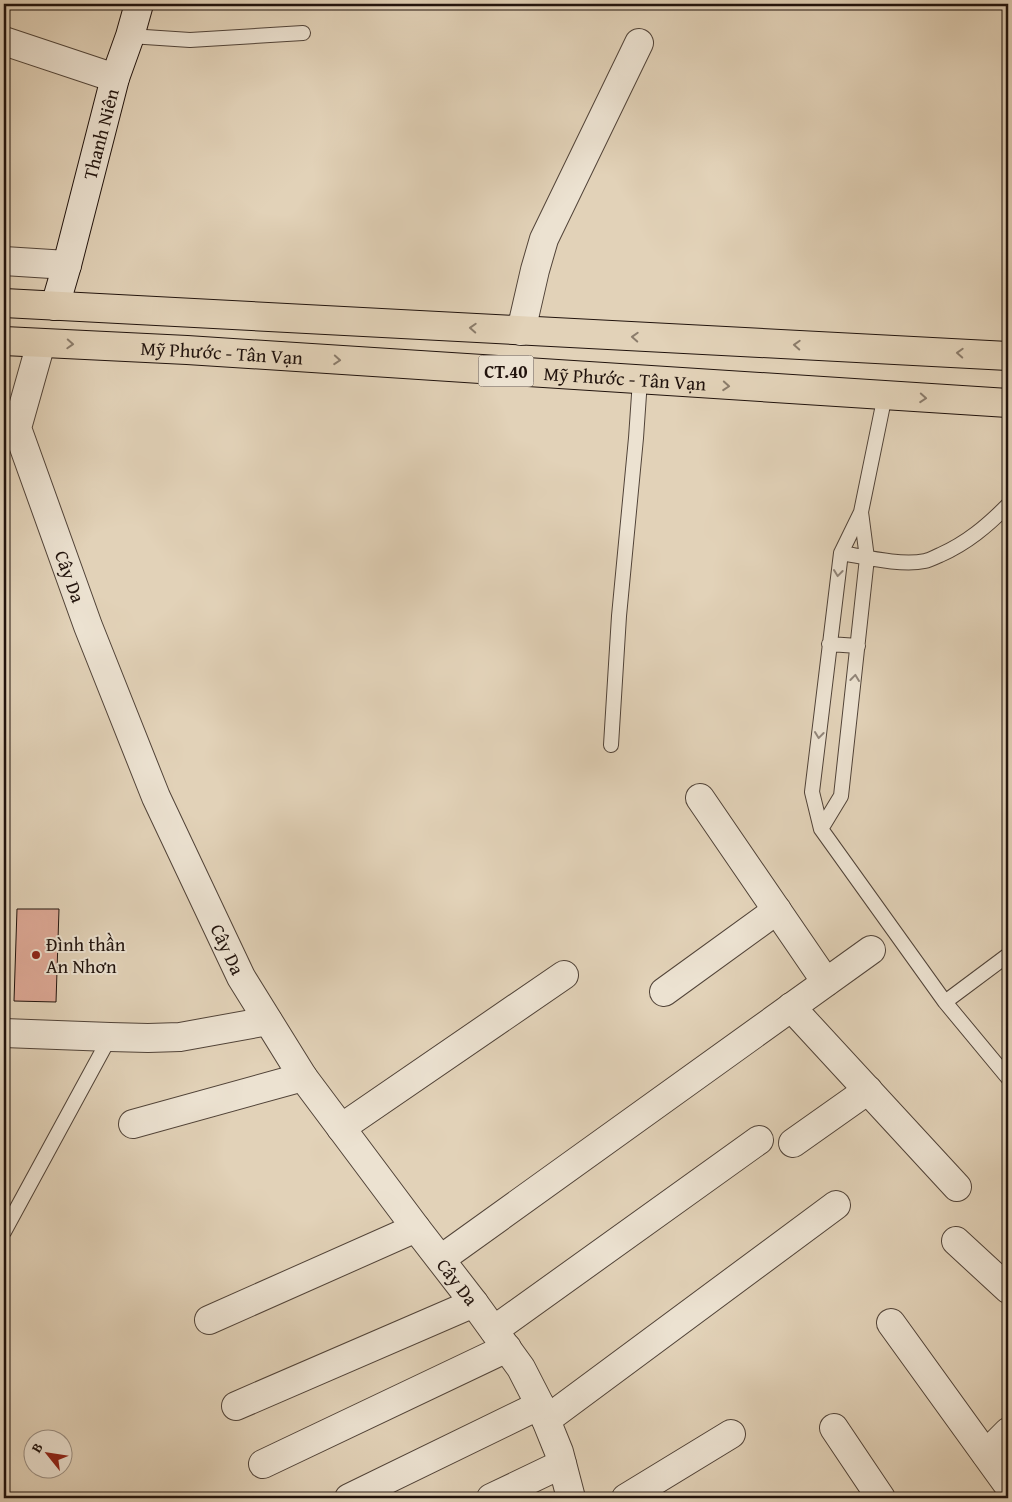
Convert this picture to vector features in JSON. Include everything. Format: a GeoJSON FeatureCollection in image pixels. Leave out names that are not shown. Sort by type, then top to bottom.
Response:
{"type":"FeatureCollection","features":[{"type":"Feature","properties":{"kind":"main road","name":"Mỹ Phước - Tân Vạn"},"geometry":{"type":"LineString","coordinates":[[4,303],[1008,356]]}},
{"type":"Feature","properties":{"kind":"main road"},"geometry":{"type":"LineString","coordinates":[[41,343],[55,306]]}},
{"type":"Feature","properties":{"kind":"main road","name":"Mỹ Phước - Tân Vạn"},"geometry":{"type":"LineString","coordinates":[[4,342],[187,350],[1008,403]]}},
{"type":"Feature","properties":{"kind":"street","name":"Thanh Niên"},"geometry":{"type":"LineString","coordinates":[[67,265],[115,78],[139,4]]}},
{"type":"Feature","properties":{"kind":"street"},"geometry":{"type":"LineString","coordinates":[[4,41],[115,78]]}},
{"type":"Feature","properties":{"kind":"street"},"geometry":{"type":"LineString","coordinates":[[520,331],[544,239],[639,43]]}},
{"type":"Feature","properties":{"kind":"street"},"geometry":{"type":"LineString","coordinates":[[4,261],[67,265],[55,306]]}},
{"type":"Feature","properties":{"kind":"street","name":"Cây Da"},"geometry":{"type":"LineString","coordinates":[[41,343],[10,436],[156,797],[241,977],[303,1077],[521,1368],[543,1412],[572,1498]]}},
{"type":"Feature","properties":{"kind":"street"},"geometry":{"type":"LineString","coordinates":[[700,798],[826,982]]}},
{"type":"Feature","properties":{"kind":"street"},"geometry":{"type":"LineString","coordinates":[[664,992],[777,910]]}},
{"type":"Feature","properties":{"kind":"street"},"geometry":{"type":"LineString","coordinates":[[441,1260],[871,950]]}},
{"type":"Feature","properties":{"kind":"street"},"geometry":{"type":"LineString","coordinates":[[341,1128],[564,975]]}},
{"type":"Feature","properties":{"kind":"street"},"geometry":{"type":"LineString","coordinates":[[791,1007],[957,1188]]}},
{"type":"Feature","properties":{"kind":"street"},"geometry":{"type":"LineString","coordinates":[[4,1033],[110,1037],[180,1037],[268,1021]]}},
{"type":"Feature","properties":{"kind":"street"},"geometry":{"type":"LineString","coordinates":[[133,1124],[303,1077]]}},
{"type":"Feature","properties":{"kind":"street"},"geometry":{"type":"LineString","coordinates":[[793,1143],[868,1090]]}},
{"type":"Feature","properties":{"kind":"street"},"geometry":{"type":"LineString","coordinates":[[263,1464],[500,1339],[759,1140]]}},
{"type":"Feature","properties":{"kind":"street"},"geometry":{"type":"LineString","coordinates":[[349,1498],[543,1412],[836,1205]]}},
{"type":"Feature","properties":{"kind":"street"},"geometry":{"type":"LineString","coordinates":[[209,1320],[416,1228]]}},
{"type":"Feature","properties":{"kind":"street"},"geometry":{"type":"LineString","coordinates":[[956,1241],[1008,1289]]}},
{"type":"Feature","properties":{"kind":"street"},"geometry":{"type":"LineString","coordinates":[[236,1406],[474,1303]]}},
{"type":"Feature","properties":{"kind":"street"},"geometry":{"type":"LineString","coordinates":[[891,1323],[1008,1485]]}},
{"type":"Feature","properties":{"kind":"street"},"geometry":{"type":"LineString","coordinates":[[834,1428],[881,1498]]}},
{"type":"Feature","properties":{"kind":"street"},"geometry":{"type":"LineString","coordinates":[[986,1454],[1008,1432]]}},
{"type":"Feature","properties":{"kind":"street"},"geometry":{"type":"LineString","coordinates":[[626,1498],[731,1434]]}},
{"type":"Feature","properties":{"kind":"street"},"geometry":{"type":"LineString","coordinates":[[491,1498],[562,1464]]}},
{"type":"Feature","properties":{"kind":"lane"},"geometry":{"type":"LineString","coordinates":[[130,36],[190,40],[303,33]]}},
{"type":"Feature","properties":{"kind":"lane"},"geometry":{"type":"LineString","coordinates":[[611,744],[619,616],[640,380]]}},
{"type":"Feature","properties":{"kind":"lane"},"geometry":{"type":"LineString","coordinates":[[885,396],[862,512],[840,553],[812,792],[821,829],[945,1002],[1008,1078]]}},
{"type":"Feature","properties":{"kind":"lane"},"geometry":{"type":"LineString","coordinates":[[840,553],[867,558],[910,562],[927,561],[959,546],[989,524],[1008,505]]}},
{"type":"Feature","properties":{"kind":"lane"},"geometry":{"type":"LineString","coordinates":[[821,829],[841,796],[867,558],[862,512]]}},
{"type":"Feature","properties":{"kind":"lane"},"geometry":{"type":"LineString","coordinates":[[829,644],[858,646]]}},
{"type":"Feature","properties":{"kind":"lane"},"geometry":{"type":"LineString","coordinates":[[945,1002],[1008,955]]}},
{"type":"Feature","properties":{"kind":"lane"},"geometry":{"type":"LineString","coordinates":[[4,1232],[110,1037]]}},
{"type":"Feature","properties":{"kind":"building","name":"Đình thần An Nhơn"},"geometry":{"type":"Polygon","coordinates":[[[17,909],[59,909],[56,1002],[14,1001],[17,909]]]}},
{"type":"Feature","properties":{"kind":"place","name":"Đình thần An Nhơn"},"geometry":{"type":"Point","coordinates":[36,955]}}]}
